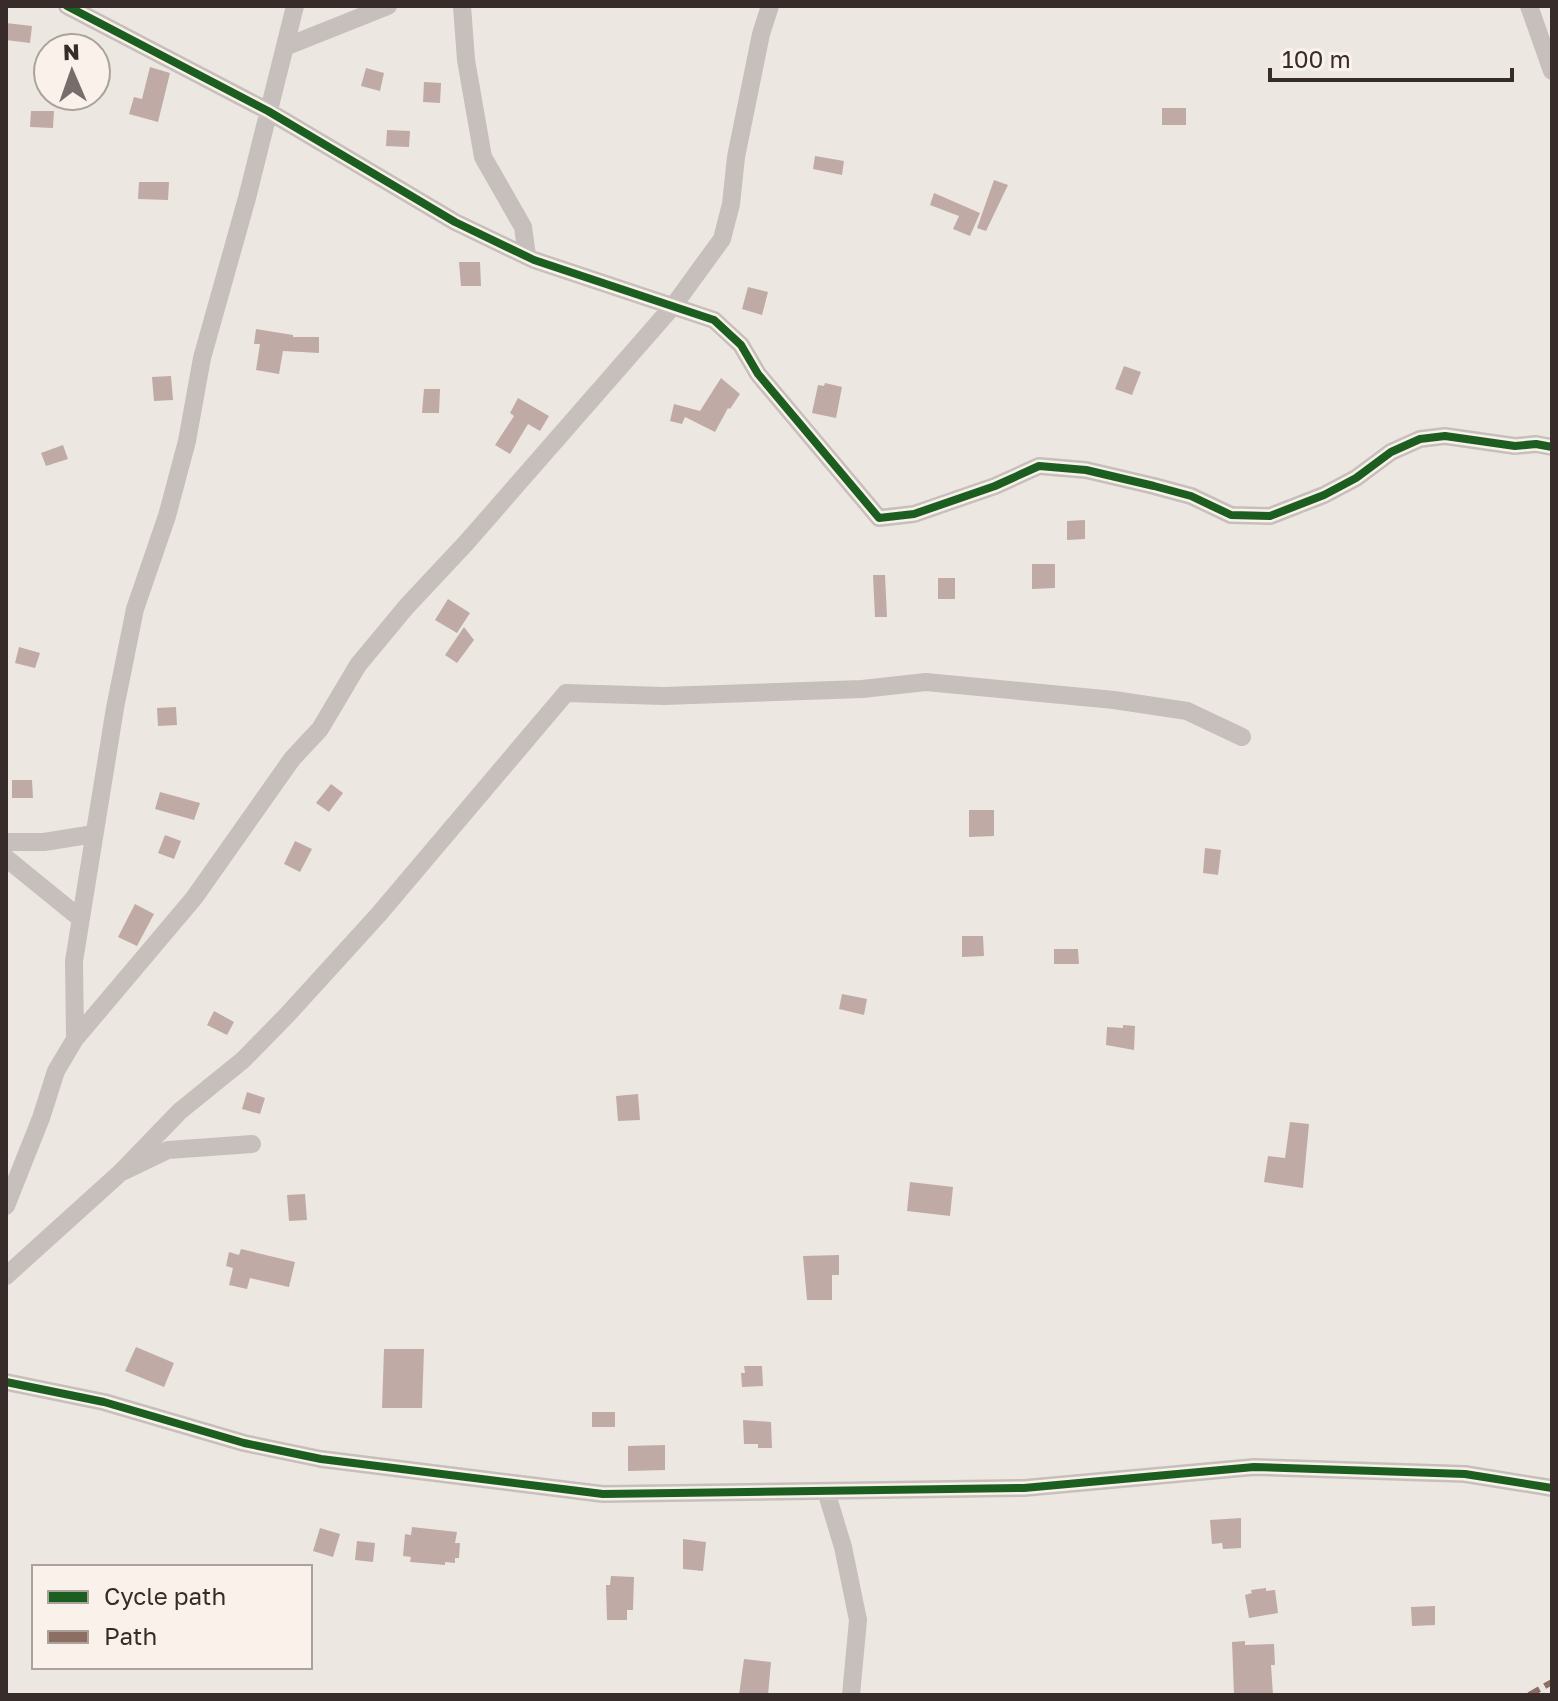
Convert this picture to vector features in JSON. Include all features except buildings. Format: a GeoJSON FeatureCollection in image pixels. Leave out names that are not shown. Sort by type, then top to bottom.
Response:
{"type":"FeatureCollection","features":[{"type":"Feature","properties":{"kind":"street"},"geometry":{"type":"LineString","coordinates":[[67,6],[268,111],[455,222],[527,256],[714,320],[741,345],[758,374],[879,518],[914,514],[995,486],[1039,466],[1086,470],[1154,486],[1191,496],[1231,515],[1270,516],[1324,495],[1356,478],[1391,452],[1420,439],[1445,436],[1515,446],[1536,444],[1552,447]]}},
{"type":"Feature","properties":{"kind":"street"},"geometry":{"type":"LineString","coordinates":[[75,1039],[74,961],[115,708],[135,609],[171,501],[187,441],[202,358],[295,6]]}},
{"type":"Feature","properties":{"kind":"street"},"geometry":{"type":"LineString","coordinates":[[285,47],[388,6]]}},
{"type":"Feature","properties":{"kind":"street"},"geometry":{"type":"LineString","coordinates":[[462,6],[466,60],[483,157],[523,227],[527,256]]}},
{"type":"Feature","properties":{"kind":"street"},"geometry":{"type":"LineString","coordinates":[[6,1206],[56,1071],[75,1039],[194,898],[235,844],[292,759],[320,729],[358,665],[674,305],[722,239],[761,34],[770,6]]}},
{"type":"Feature","properties":{"kind":"street"},"geometry":{"type":"LineString","coordinates":[[1529,6],[1552,71]]}},
{"type":"Feature","properties":{"kind":"street"},"geometry":{"type":"LineString","coordinates":[[6,1276],[120,1173],[180,1111],[243,1060],[288,1014],[379,914],[566,693],[664,696],[862,689],[926,682],[1114,700],[1187,711],[1242,737]]}},
{"type":"Feature","properties":{"kind":"street"},"geometry":{"type":"LineString","coordinates":[[6,842],[44,842],[94,834]]}},
{"type":"Feature","properties":{"kind":"street"},"geometry":{"type":"LineString","coordinates":[[6,858],[81,919]]}},
{"type":"Feature","properties":{"kind":"street"},"geometry":{"type":"LineString","coordinates":[[120,1173],[168,1150],[252,1144]]}},
{"type":"Feature","properties":{"kind":"street"},"geometry":{"type":"LineString","coordinates":[[6,1382],[104,1402],[244,1443],[321,1459],[603,1494],[1024,1488],[1254,1467],[1465,1474],[1552,1488]]}},
{"type":"Feature","properties":{"kind":"street"},"geometry":{"type":"LineString","coordinates":[[826,1491],[843,1547],[858,1620],[851,1695]]}},
{"type":"Feature","properties":{"kind":"marked path"},"geometry":{"type":"LineString","coordinates":[[1529,1695],[1552,1682]]}},
{"type":"Feature","properties":{"kind":"cycle path"},"geometry":{"type":"LineString","coordinates":[[67,6],[268,111],[455,222],[534,260],[714,320],[741,345],[758,374],[879,518],[914,514],[995,486],[1039,466],[1086,470],[1154,486],[1191,496],[1231,515],[1270,516],[1324,495],[1356,478],[1391,452],[1420,439],[1445,436],[1515,446],[1536,444],[1552,447]]}},
{"type":"Feature","properties":{"kind":"cycle path"},"geometry":{"type":"LineString","coordinates":[[6,1382],[104,1402],[244,1443],[321,1459],[603,1494],[1024,1488],[1254,1467],[1465,1474],[1552,1488]]}}]}
